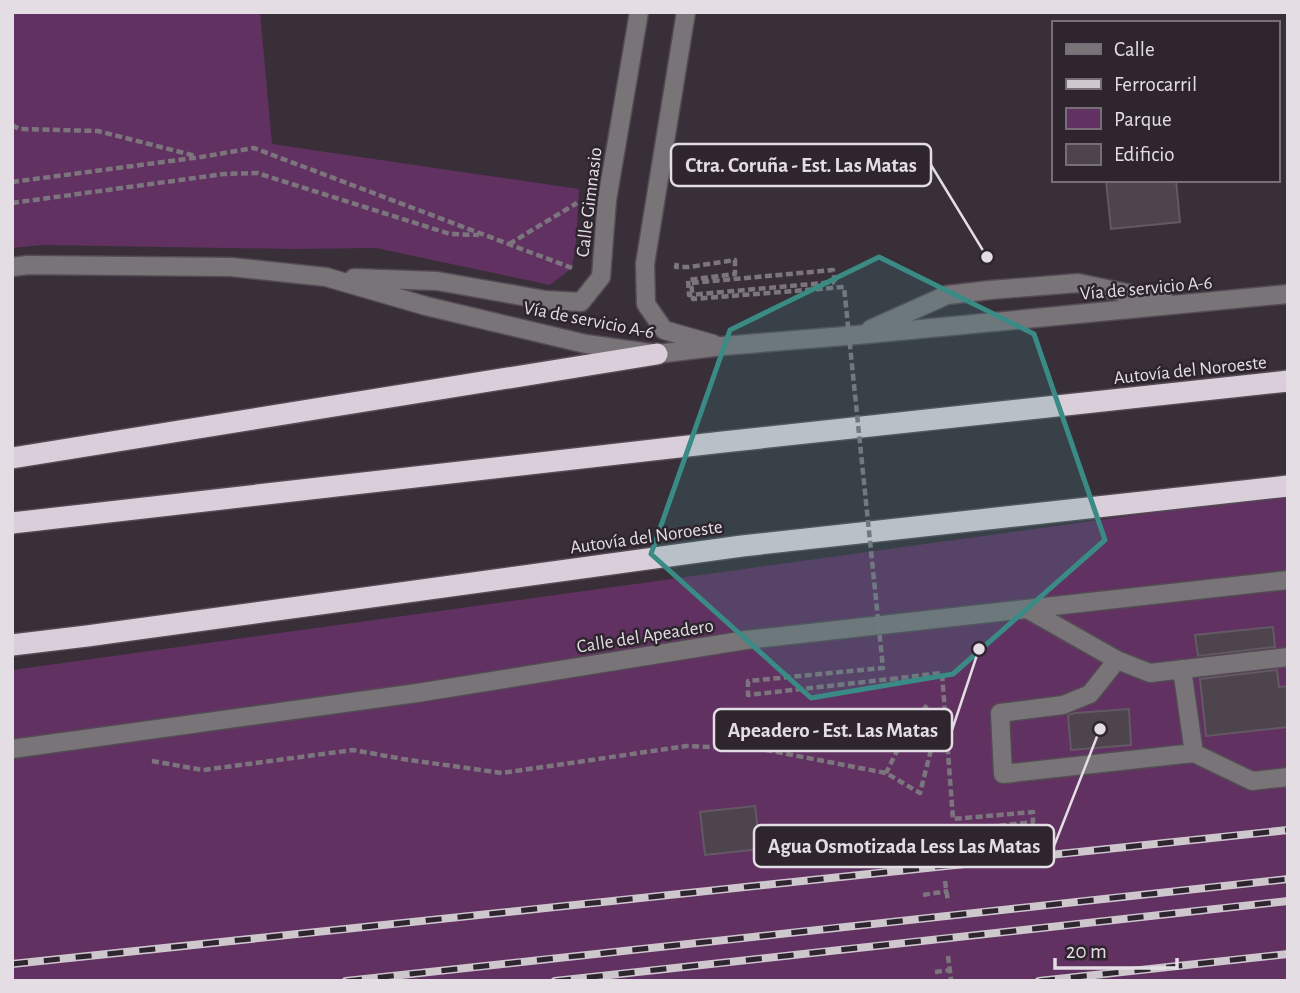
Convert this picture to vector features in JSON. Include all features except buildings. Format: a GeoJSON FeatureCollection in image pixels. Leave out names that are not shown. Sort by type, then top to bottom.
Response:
{"type":"FeatureCollection","features":[{"type":"Feature","properties":{"kind":"highway"},"geometry":{"type":"LineString","coordinates":[[12,458],[657,354]]}},
{"type":"Feature","properties":{"kind":"highway","name":"Autovía del Noroeste"},"geometry":{"type":"LineString","coordinates":[[12,523],[1288,381]]}},
{"type":"Feature","properties":{"kind":"highway","name":"Autovía del Noroeste"},"geometry":{"type":"LineString","coordinates":[[12,645],[742,546],[1288,486]]}},
{"type":"Feature","properties":{"kind":"street","name":"Calle Gimnasio"},"geometry":{"type":"LineString","coordinates":[[326,277],[437,281],[545,300],[581,302],[601,277],[607,200],[639,12]]}},
{"type":"Feature","properties":{"kind":"street"},"geometry":{"type":"LineString","coordinates":[[685,12],[645,264],[646,304],[664,330],[723,346]]}},
{"type":"Feature","properties":{"kind":"street","name":"Vía de servicio A-6"},"geometry":{"type":"LineString","coordinates":[[12,267],[231,267],[326,277],[426,306],[573,341],[657,354],[1288,294]]}},
{"type":"Feature","properties":{"kind":"street"},"geometry":{"type":"LineString","coordinates":[[857,335],[947,295],[990,290],[1078,283],[1183,305]]}},
{"type":"Feature","properties":{"kind":"street","name":"Calle del Apeadero"},"geometry":{"type":"LineString","coordinates":[[12,749],[417,693],[746,640],[1288,580]]}},
{"type":"Feature","properties":{"kind":"street"},"geometry":{"type":"LineString","coordinates":[[1027,608],[1117,660],[1150,673],[1288,657]]}},
{"type":"Feature","properties":{"kind":"street"},"geometry":{"type":"LineString","coordinates":[[1117,660],[1090,694],[1063,705],[1000,713],[1003,774],[1194,753],[1252,782],[1288,777]]}},
{"type":"Feature","properties":{"kind":"street"},"geometry":{"type":"LineString","coordinates":[[1182,669],[1194,753]]}},
{"type":"Feature","properties":{"kind":"path"},"geometry":{"type":"LineString","coordinates":[[12,125],[19,129],[99,131],[201,157]]}},
{"type":"Feature","properties":{"kind":"path"},"geometry":{"type":"LineString","coordinates":[[12,182],[254,148],[572,268]]}},
{"type":"Feature","properties":{"kind":"path"},"geometry":{"type":"LineString","coordinates":[[12,203],[224,174],[257,173],[450,234],[485,235]]}},
{"type":"Feature","properties":{"kind":"path"},"geometry":{"type":"LineString","coordinates":[[509,244],[579,202],[578,215]]}},
{"type":"Feature","properties":{"kind":"path"},"geometry":{"type":"LineString","coordinates":[[689,267],[689,295],[702,294],[729,291],[835,282],[833,270],[691,283],[692,291],[693,299],[844,287],[883,668],[748,681],[748,695],[942,673],[953,819],[1032,812],[1033,822],[915,835]]}},
{"type":"Feature","properties":{"kind":"path"},"geometry":{"type":"LineString","coordinates":[[688,280],[735,275]]}},
{"type":"Feature","properties":{"kind":"path"},"geometry":{"type":"LineString","coordinates":[[151,761],[203,770],[353,750],[502,773],[687,746],[761,749],[886,773],[920,793],[932,746],[927,705],[907,731],[886,773]]}},
{"type":"Feature","properties":{"kind":"path"},"geometry":{"type":"LineString","coordinates":[[945,881],[948,902]]}},
{"type":"Feature","properties":{"kind":"path"},"geometry":{"type":"LineString","coordinates":[[923,895],[947,891]]}},
{"type":"Feature","properties":{"kind":"path"},"geometry":{"type":"LineString","coordinates":[[948,956],[951,979]]}},
{"type":"Feature","properties":{"kind":"path"},"geometry":{"type":"LineString","coordinates":[[935,972],[950,970]]}},
{"type":"Feature","properties":{"kind":"highlighted area"},"geometry":{"type":"Polygon","coordinates":[[[879,257],[1034,334],[1105,540],[953,674],[811,698],[651,554],[730,330],[879,257]]]}},
{"type":"Feature","properties":{"kind":"green space"},"geometry":{"type":"Polygon","coordinates":[[[12,12],[260,12],[272,144],[579,189],[572,268],[550,285],[376,248],[43,245],[12,248],[12,12]]]}},
{"type":"Feature","properties":{"kind":"green space"},"geometry":{"type":"Polygon","coordinates":[[[1288,494],[1288,981],[12,981],[12,670],[1288,494]]]}},
{"type":"Feature","properties":{"kind":"railway"},"geometry":{"type":"LineString","coordinates":[[12,964],[1288,830]]}},
{"type":"Feature","properties":{"kind":"railway"},"geometry":{"type":"LineString","coordinates":[[346,981],[1288,879]]}},
{"type":"Feature","properties":{"kind":"railway"},"geometry":{"type":"LineString","coordinates":[[555,981],[1288,901]]}},
{"type":"Feature","properties":{"kind":"railway"},"geometry":{"type":"LineString","coordinates":[[1039,981],[1288,954]]}},
{"type":"Feature","properties":{"kind":"place","name":"Ctra. Coruña - Est. Las Matas"},"geometry":{"type":"Point","coordinates":[987,257]}},
{"type":"Feature","properties":{"kind":"place","name":"Apeadero - Est. Las Matas"},"geometry":{"type":"Point","coordinates":[979,649]}},
{"type":"Feature","properties":{"kind":"place","name":"Agua Osmotizada Less Las Matas"},"geometry":{"type":"Point","coordinates":[1100,729]}}]}
